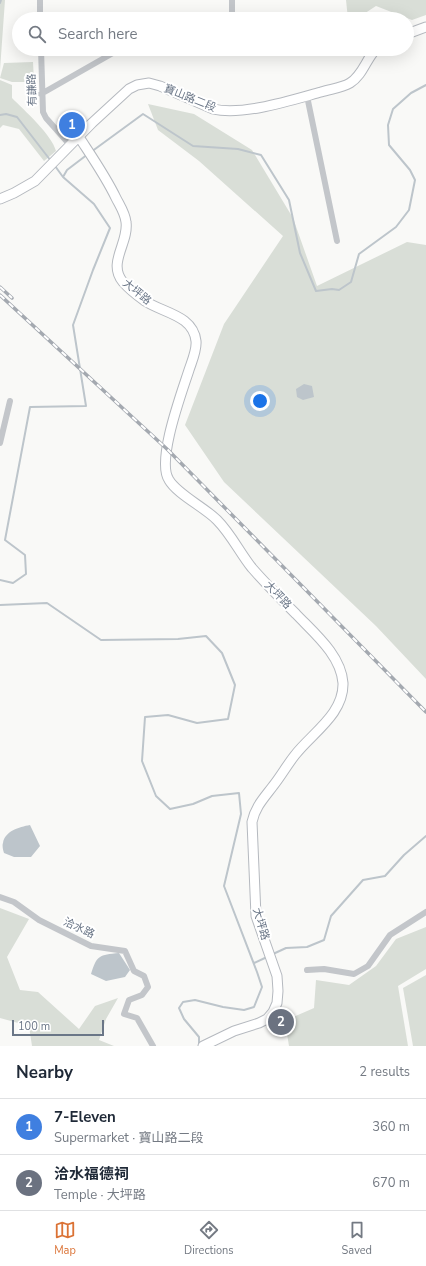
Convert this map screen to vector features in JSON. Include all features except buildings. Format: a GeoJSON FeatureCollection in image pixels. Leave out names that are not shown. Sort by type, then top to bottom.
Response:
{"type":"FeatureCollection","features":[{"type":"Feature","properties":{"kind":"street"},"geometry":{"type":"LineString","coordinates":[[40,0],[40,12]]}},
{"type":"Feature","properties":{"kind":"street"},"geometry":{"type":"LineString","coordinates":[[232,0],[232,12]]}},
{"type":"Feature","properties":{"kind":"street"},"geometry":{"type":"LineString","coordinates":[[414,31],[426,27]]}},
{"type":"Feature","properties":{"kind":"street","name":"有謙路"},"geometry":{"type":"LineString","coordinates":[[41,56],[43,112],[46,118],[70,145]]}},
{"type":"Feature","properties":{"kind":"street"},"geometry":{"type":"LineString","coordinates":[[42,94],[108,56]]}},
{"type":"Feature","properties":{"kind":"street","name":"寶山路二段"},"geometry":{"type":"LineString","coordinates":[[0,199],[29,186],[125,93],[137,85],[149,84],[160,86],[209,108],[223,110],[260,107],[307,96],[350,82],[362,70],[371,56]]}},
{"type":"Feature","properties":{"kind":"street"},"geometry":{"type":"LineString","coordinates":[[307,96],[337,241]]}},
{"type":"Feature","properties":{"kind":"street","name":"大坪路"},"geometry":{"type":"LineString","coordinates":[[78,137],[110,185],[124,214],[126,235],[116,265],[119,276],[127,286],[145,301],[179,316],[186,321],[194,334],[196,341],[194,356],[168,440],[165,460],[166,475],[175,488],[204,508],[218,521],[252,568],[321,640],[335,658],[343,684],[342,694],[336,708],[322,726],[296,753],[255,810],[253,817],[255,904],[259,927],[277,976],[277,1003],[273,1012],[267,1019],[218,1038],[203,1046]]}},
{"type":"Feature","properties":{"kind":"street"},"geometry":{"type":"LineString","coordinates":[[0,442],[10,401]]}},
{"type":"Feature","properties":{"kind":"street","name":"洽水路"},"geometry":{"type":"LineString","coordinates":[[0,897],[14,902],[39,920],[91,946],[125,951],[134,971],[144,976],[148,987],[142,995],[129,1000],[124,1014],[137,1018],[153,1046]]}},
{"type":"Feature","properties":{"kind":"street"},"geometry":{"type":"LineString","coordinates":[[307,970],[324,969],[354,974],[368,966],[390,935],[426,912]]}},
{"type":"Feature","properties":{"kind":"shaded area"},"geometry":{"type":"Polygon","coordinates":[[[0,0],[5,0],[0,70],[0,0]]]}},
{"type":"Feature","properties":{"kind":"shaded area"},"geometry":{"type":"Polygon","coordinates":[[[346,0],[426,0],[426,15],[414,19],[414,12],[391,12],[376,6],[367,12],[347,12],[346,0]]]}},
{"type":"Feature","properties":{"kind":"shaded area"},"geometry":{"type":"Polygon","coordinates":[[[33,62],[34,82],[12,82],[0,78],[4,63],[33,62]]]}},
{"type":"Feature","properties":{"kind":"shaded area"},"geometry":{"type":"Polygon","coordinates":[[[0,80],[12,85],[12,98],[37,123],[53,145],[56,151],[44,161],[19,129],[3,125],[0,128],[0,80]]]}},
{"type":"Feature","properties":{"kind":"shaded area"},"geometry":{"type":"Polygon","coordinates":[[[148,104],[194,114],[252,150],[293,218],[317,286],[407,242],[426,245],[426,679],[376,626],[224,482],[185,425],[224,324],[283,236],[199,161],[158,130],[148,104]]]}},
{"type":"Feature","properties":{"kind":"shaded area"},"geometry":{"type":"Polygon","coordinates":[[[304,384],[312,386],[314,397],[303,400],[297,397],[296,389],[304,384]]]}},
{"type":"Feature","properties":{"kind":"shaded area"},"geometry":{"type":"Polygon","coordinates":[[[30,825],[40,846],[31,857],[14,857],[4,853],[3,844],[7,835],[17,828],[30,825]]]}},
{"type":"Feature","properties":{"kind":"shaded area"},"geometry":{"type":"Polygon","coordinates":[[[0,908],[29,919],[7,957],[20,990],[38,992],[79,1029],[95,1006],[118,998],[106,1019],[99,1040],[114,1046],[32,1046],[29,1026],[0,1018],[0,908]]]}},
{"type":"Feature","properties":{"kind":"shaded area"},"geometry":{"type":"Polygon","coordinates":[[[426,927],[426,969],[398,986],[408,1046],[289,1046],[287,1034],[291,1018],[314,1008],[316,980],[349,985],[376,966],[396,939],[426,927]]]}},
{"type":"Feature","properties":{"kind":"shaded area"},"geometry":{"type":"Polygon","coordinates":[[[119,953],[130,970],[125,977],[106,981],[91,974],[95,963],[100,957],[107,954],[119,953]]]}},
{"type":"Feature","properties":{"kind":"shaded area"},"geometry":{"type":"Polygon","coordinates":[[[426,975],[426,1046],[413,1046],[403,988],[426,975]]]}},
{"type":"Feature","properties":{"kind":"waterway"},"geometry":{"type":"LineString","coordinates":[[91,152],[143,114],[193,146],[238,149],[261,155],[289,200],[300,253],[316,291],[332,289],[339,290],[351,282],[359,254],[396,227],[409,210],[415,180],[410,170],[389,145],[388,125],[393,109],[411,93],[426,85]]}},
{"type":"Feature","properties":{"kind":"waterway"},"geometry":{"type":"LineString","coordinates":[[0,115],[6,114],[17,117],[51,161]]}},
{"type":"Feature","properties":{"kind":"waterway"},"geometry":{"type":"LineString","coordinates":[[0,580],[13,583],[26,574],[25,555],[5,540],[30,407],[86,406],[73,325],[110,228],[94,204],[63,177],[67,170],[88,154]]}},
{"type":"Feature","properties":{"kind":"waterway"},"geometry":{"type":"LineString","coordinates":[[55,166],[63,177]]}},
{"type":"Feature","properties":{"kind":"waterway"},"geometry":{"type":"LineString","coordinates":[[0,605],[47,603],[101,640],[178,639],[206,636],[222,653],[235,685],[228,719],[197,723],[168,715],[145,717],[142,761],[156,796],[170,809],[193,804],[212,796],[239,793],[241,814],[224,886],[262,987],[254,1007],[244,1010],[223,1007],[195,1000],[183,1002],[179,1008],[184,1019],[199,1037],[199,1045]]}},
{"type":"Feature","properties":{"kind":"waterway"},"geometry":{"type":"LineString","coordinates":[[273,954],[286,948],[307,947],[324,940],[331,916],[363,880],[385,876],[404,855],[426,836]]}},
{"type":"Feature","properties":{"kind":"waterway"},"geometry":{"type":"LineString","coordinates":[[254,963],[267,957]]}},
{"type":"Feature","properties":{"kind":"railway"},"geometry":{"type":"LineString","coordinates":[[0,287],[12,298]]}},
{"type":"Feature","properties":{"kind":"railway"},"geometry":{"type":"LineString","coordinates":[[0,295],[168,450],[426,712]]}},
{"type":"Feature","properties":{"kind":"place","name":"7-Eleven"},"geometry":{"type":"Point","coordinates":[72,125]}},
{"type":"Feature","properties":{"kind":"place","name":"洽水福德祠"},"geometry":{"type":"Point","coordinates":[281,1022]}}]}
